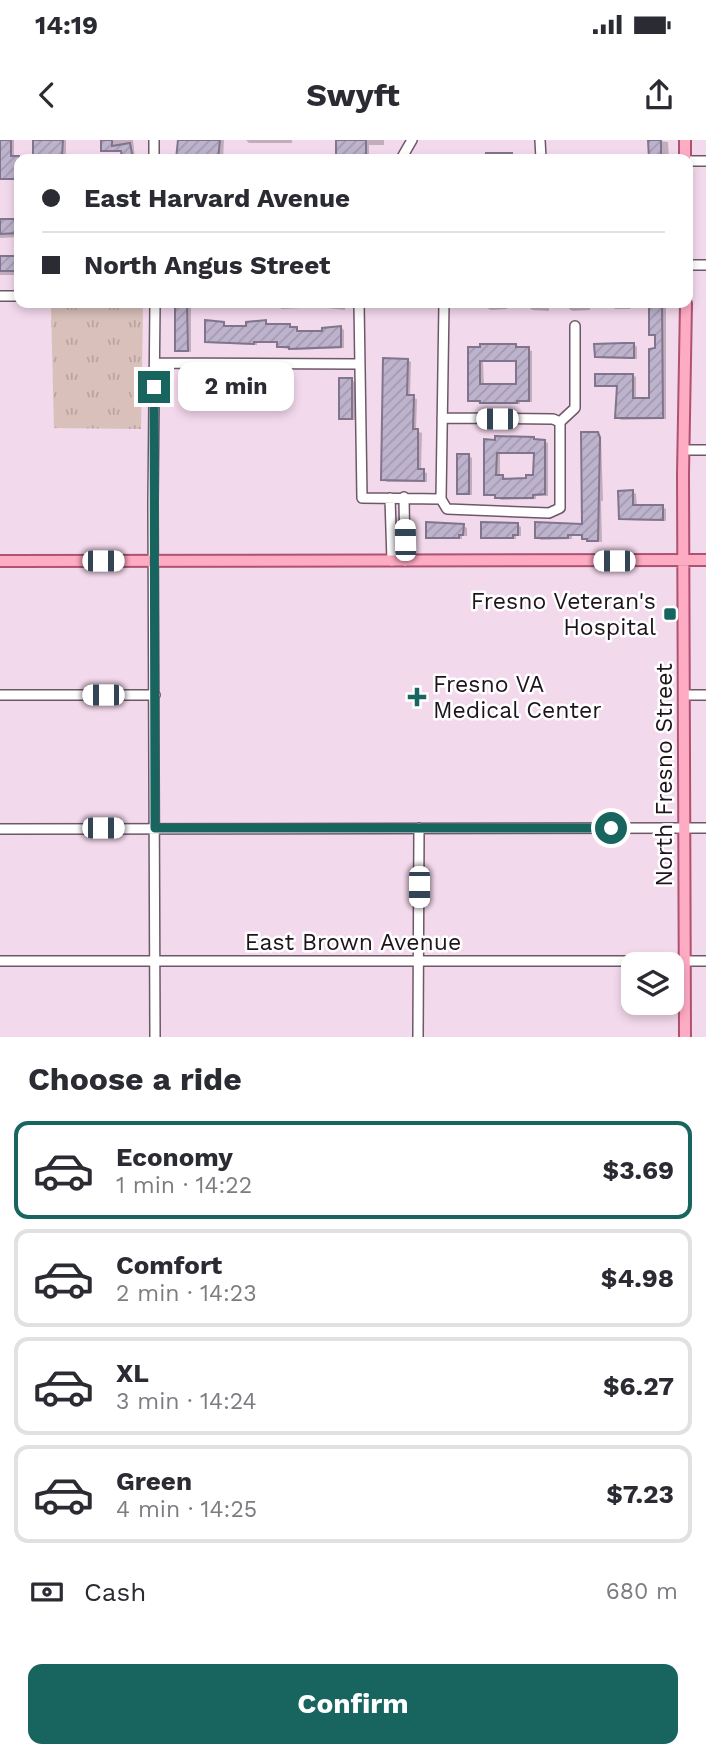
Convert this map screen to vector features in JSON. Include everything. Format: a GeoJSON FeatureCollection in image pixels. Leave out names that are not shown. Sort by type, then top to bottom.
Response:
{"type":"FeatureCollection","features":[{"type":"Feature","properties":{"kind":"main road","name":"North Fresno Street"},"geometry":{"type":"LineString","coordinates":[[685,1037],[686,308]]}},
{"type":"Feature","properties":{"kind":"main road"},"geometry":{"type":"LineString","coordinates":[[0,561],[706,560]]}},
{"type":"Feature","properties":{"kind":"street"},"geometry":{"type":"LineString","coordinates":[[155,308],[155,1037]]}},
{"type":"Feature","properties":{"kind":"street"},"geometry":{"type":"LineString","coordinates":[[359,308],[362,498],[442,499]]}},
{"type":"Feature","properties":{"kind":"street"},"geometry":{"type":"LineString","coordinates":[[444,308],[442,499],[447,509],[549,513],[560,508],[560,422],[575,408],[575,326]]}},
{"type":"Feature","properties":{"kind":"street"},"geometry":{"type":"LineString","coordinates":[[155,363],[359,364]]}},
{"type":"Feature","properties":{"kind":"street"},"geometry":{"type":"LineString","coordinates":[[442,418],[553,419],[560,422]]}},
{"type":"Feature","properties":{"kind":"street"},"geometry":{"type":"LineString","coordinates":[[685,450],[706,450]]}},
{"type":"Feature","properties":{"kind":"street"},"geometry":{"type":"LineString","coordinates":[[404,497],[405,561]]}},
{"type":"Feature","properties":{"kind":"street"},"geometry":{"type":"LineString","coordinates":[[390,498],[392,561]]}},
{"type":"Feature","properties":{"kind":"street"},"geometry":{"type":"LineString","coordinates":[[0,695],[155,695]]}},
{"type":"Feature","properties":{"kind":"street"},"geometry":{"type":"LineString","coordinates":[[685,695],[706,695]]}},
{"type":"Feature","properties":{"kind":"street"},"geometry":{"type":"LineString","coordinates":[[0,828],[706,828]]}},
{"type":"Feature","properties":{"kind":"street"},"geometry":{"type":"LineString","coordinates":[[418,1037],[419,828]]}},
{"type":"Feature","properties":{"kind":"street","name":"East Brown Avenue"},"geometry":{"type":"LineString","coordinates":[[0,961],[621,961]]}},
{"type":"Feature","properties":{"kind":"street","name":"East Brown Avenue"},"geometry":{"type":"LineString","coordinates":[[684,961],[706,961]]}},
{"type":"Feature","properties":{"kind":"green space"},"geometry":{"type":"Polygon","coordinates":[[[51,308],[143,308],[141,429],[54,428],[51,308]]]}},
{"type":"Feature","properties":{"kind":"building"},"geometry":{"type":"Polygon","coordinates":[[[0,140],[11,140],[14,179],[0,179],[0,140]]]}},
{"type":"Feature","properties":{"kind":"building"},"geometry":{"type":"Polygon","coordinates":[[[33,140],[63,140],[62,154],[33,154],[33,140]]]}},
{"type":"Feature","properties":{"kind":"building"},"geometry":{"type":"Polygon","coordinates":[[[101,140],[112,140],[112,146],[130,143],[132,154],[121,154],[121,151],[101,151],[101,140]]]}},
{"type":"Feature","properties":{"kind":"building"},"geometry":{"type":"Polygon","coordinates":[[[178,140],[220,140],[219,154],[177,154],[178,140]]]}},
{"type":"Feature","properties":{"kind":"building"},"geometry":{"type":"Polygon","coordinates":[[[336,140],[366,140],[366,154],[336,154],[336,140]]]}},
{"type":"Feature","properties":{"kind":"building"},"geometry":{"type":"Polygon","coordinates":[[[648,140],[661,140],[661,154],[649,154],[648,140]]]}},
{"type":"Feature","properties":{"kind":"building"},"geometry":{"type":"Polygon","coordinates":[[[0,219],[14,219],[14,233],[0,234],[0,219]]]}},
{"type":"Feature","properties":{"kind":"building"},"geometry":{"type":"Polygon","coordinates":[[[0,256],[14,256],[14,271],[0,271],[0,256]]]}},
{"type":"Feature","properties":{"kind":"building"},"geometry":{"type":"Polygon","coordinates":[[[175,308],[187,308],[188,351],[175,351],[175,308]]]}},
{"type":"Feature","properties":{"kind":"building"},"geometry":{"type":"Polygon","coordinates":[[[649,308],[662,308],[663,418],[615,418],[617,386],[595,386],[595,374],[633,374],[633,398],[649,398],[649,349],[655,348],[655,335],[649,335],[649,308]]]}},
{"type":"Feature","properties":{"kind":"building"},"geometry":{"type":"Polygon","coordinates":[[[205,320],[224,322],[224,326],[246,326],[246,322],[266,320],[266,324],[290,324],[290,327],[297,327],[297,331],[322,331],[322,328],[341,326],[341,347],[289,349],[277,347],[277,342],[205,342],[205,320]]]}},
{"type":"Feature","properties":{"kind":"building"},"geometry":{"type":"Polygon","coordinates":[[[634,343],[634,358],[595,357],[594,344],[634,343]]]}},
{"type":"Feature","properties":{"kind":"building"},"geometry":{"type":"Polygon","coordinates":[[[480,344],[516,344],[516,347],[529,347],[529,401],[468,401],[468,347],[480,347],[480,344]],[[480,361],[480,384],[516,384],[516,361],[480,361]]]}},
{"type":"Feature","properties":{"kind":"building"},"geometry":{"type":"Polygon","coordinates":[[[383,358],[408,359],[407,395],[414,395],[413,429],[418,429],[418,469],[424,469],[424,481],[381,480],[383,358]]]}},
{"type":"Feature","properties":{"kind":"building"},"geometry":{"type":"Polygon","coordinates":[[[339,378],[352,378],[352,419],[339,419],[339,378]]]}},
{"type":"Feature","properties":{"kind":"building"},"geometry":{"type":"Polygon","coordinates":[[[581,432],[598,432],[600,438],[598,541],[587,541],[582,539],[582,535],[568,535],[568,538],[535,538],[535,522],[582,524],[581,432]]]}},
{"type":"Feature","properties":{"kind":"building"},"geometry":{"type":"Polygon","coordinates":[[[495,436],[534,437],[545,440],[545,494],[533,495],[533,498],[495,498],[495,495],[484,495],[484,439],[495,440],[495,436]],[[497,453],[496,475],[503,475],[503,479],[533,475],[534,453],[497,453]]]}},
{"type":"Feature","properties":{"kind":"building"},"geometry":{"type":"Polygon","coordinates":[[[457,454],[469,454],[469,494],[457,494],[457,454]]]}},
{"type":"Feature","properties":{"kind":"building"},"geometry":{"type":"Polygon","coordinates":[[[633,490],[633,505],[663,505],[663,520],[619,519],[618,491],[633,490]]]}},
{"type":"Feature","properties":{"kind":"building"},"geometry":{"type":"Polygon","coordinates":[[[426,522],[464,524],[463,535],[459,535],[459,538],[426,538],[426,522]]]}},
{"type":"Feature","properties":{"kind":"building"},"geometry":{"type":"Polygon","coordinates":[[[481,522],[518,523],[518,535],[513,535],[513,538],[481,538],[481,522]]]}},
{"type":"Feature","properties":{"kind":"place","name":"Fresno Veteran's Hospital"},"geometry":{"type":"Point","coordinates":[670,614]}},
{"type":"Feature","properties":{"kind":"place","name":"Fresno VA Medical Center"},"geometry":{"type":"Point","coordinates":[417,697]}},
{"type":"Feature","properties":{"kind":"route"},"geometry":{"type":"LineString","coordinates":[[154,387],[155,828],[611,828]]}}]}
